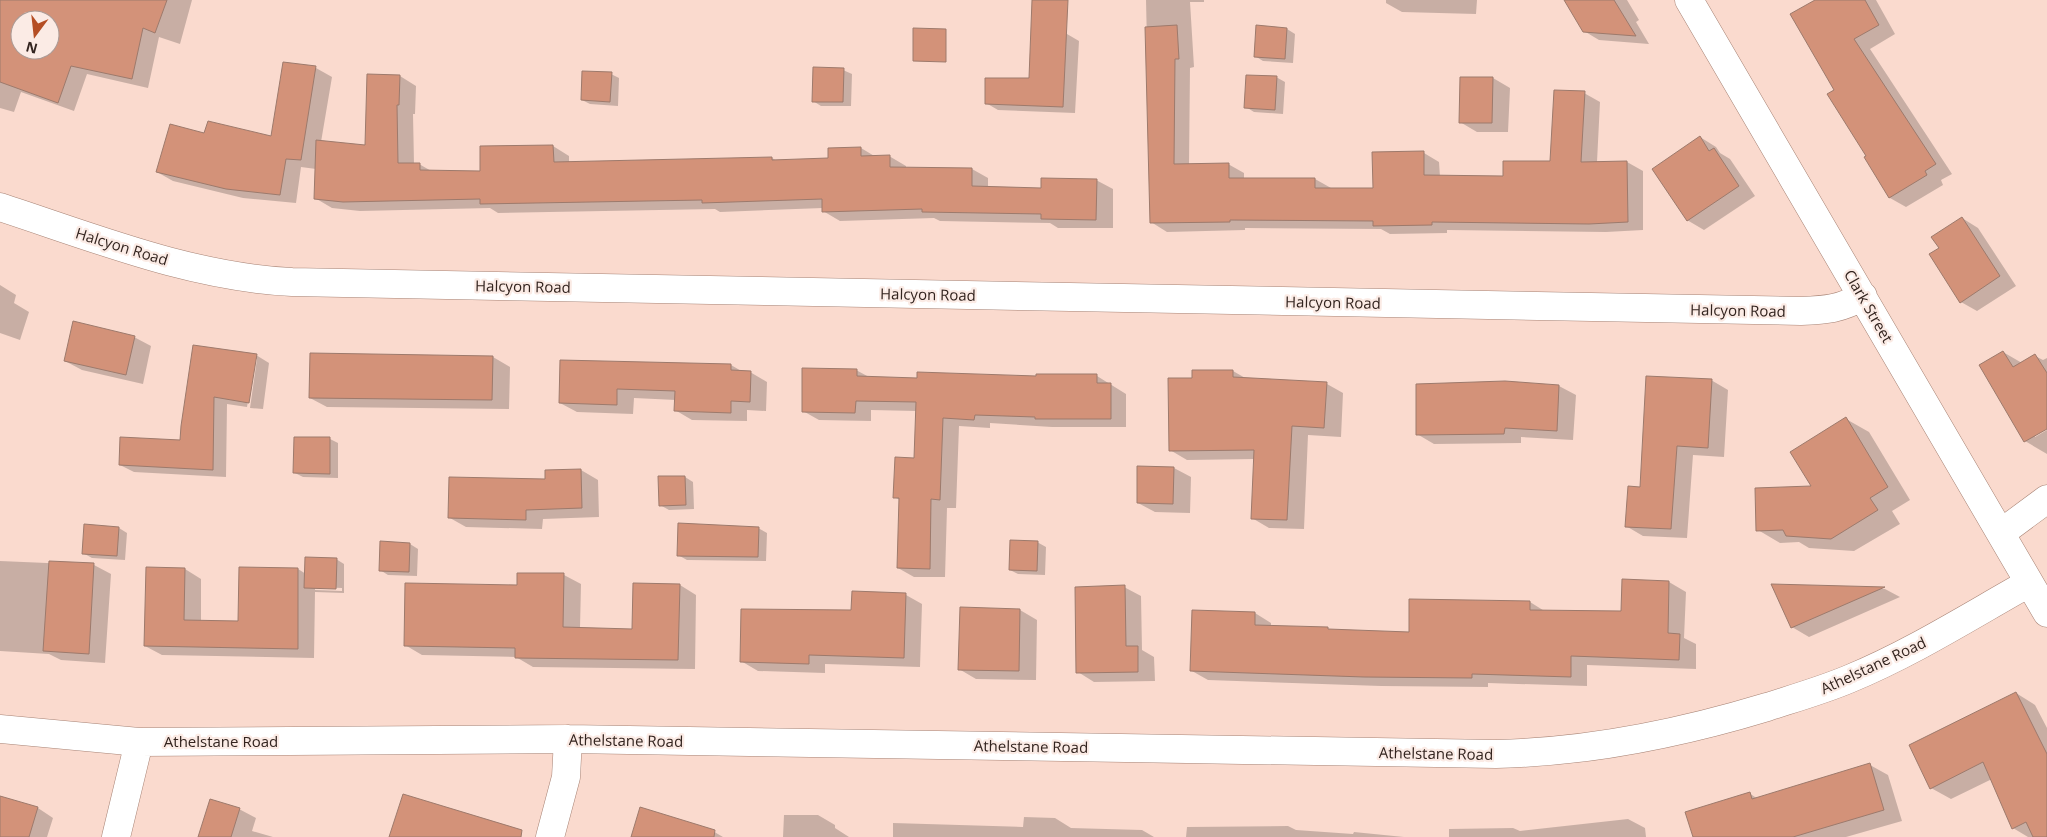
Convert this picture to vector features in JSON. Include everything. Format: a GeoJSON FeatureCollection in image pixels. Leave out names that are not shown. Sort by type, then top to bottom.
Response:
{"type":"FeatureCollection","features":[{"type":"Feature","properties":{"kind":"street","name":"Clark Street"},"geometry":{"type":"LineString","coordinates":[[1689,0],[2047,613]]}},
{"type":"Feature","properties":{"kind":"street","name":"Halcyon Road"},"geometry":{"type":"LineString","coordinates":[[0,207],[193,267],[241,277],[292,282],[1801,311],[1835,309],[1850,304],[1863,296]]}},
{"type":"Feature","properties":{"kind":"street"},"geometry":{"type":"LineString","coordinates":[[2001,533],[2047,499]]}},
{"type":"Feature","properties":{"kind":"street","name":"Athelstane Road"},"geometry":{"type":"LineString","coordinates":[[0,730],[139,742],[568,739],[1496,754],[1579,749],[1618,744],[1701,725],[1777,704],[1850,679],[1911,650],[2029,582]]}},
{"type":"Feature","properties":{"kind":"street"},"geometry":{"type":"LineString","coordinates":[[550,837],[566,777],[568,739]]}},
{"type":"Feature","properties":{"kind":"street"},"geometry":{"type":"LineString","coordinates":[[116,837],[139,742]]}},
{"type":"Feature","properties":{"kind":"building"},"geometry":{"type":"Polygon","coordinates":[[[0,0],[167,0],[155,33],[143,28],[132,79],[71,66],[58,103],[0,82],[0,0]]]}},
{"type":"Feature","properties":{"kind":"building"},"geometry":{"type":"Polygon","coordinates":[[[1032,0],[1068,0],[1063,107],[985,104],[985,78],[1029,78],[1032,0]]]}},
{"type":"Feature","properties":{"kind":"building"},"geometry":{"type":"Polygon","coordinates":[[[1564,0],[1614,0],[1636,36],[1583,32],[1564,0]]]}},
{"type":"Feature","properties":{"kind":"building"},"geometry":{"type":"Polygon","coordinates":[[[1815,0],[1865,0],[1879,25],[1854,39],[1936,164],[1925,171],[1927,175],[1889,198],[1864,157],[1866,156],[1827,94],[1834,90],[1790,14],[1815,0]]]}},
{"type":"Feature","properties":{"kind":"building"},"geometry":{"type":"Polygon","coordinates":[[[1177,25],[1179,59],[1175,59],[1174,164],[1229,163],[1229,178],[1315,178],[1315,188],[1373,188],[1372,152],[1424,151],[1424,175],[1503,176],[1503,161],[1550,161],[1554,90],[1585,91],[1581,162],[1627,161],[1628,222],[1589,224],[1432,222],[1432,225],[1373,226],[1373,221],[1230,220],[1230,222],[1150,223],[1145,27],[1177,25]]]}},
{"type":"Feature","properties":{"kind":"building"},"geometry":{"type":"Polygon","coordinates":[[[1256,25],[1287,28],[1285,59],[1254,57],[1256,25]]]}},
{"type":"Feature","properties":{"kind":"building"},"geometry":{"type":"Polygon","coordinates":[[[913,28],[946,29],[946,62],[913,61],[913,28]]]}},
{"type":"Feature","properties":{"kind":"building"},"geometry":{"type":"Polygon","coordinates":[[[283,62],[316,66],[301,160],[286,159],[280,195],[226,189],[156,172],[170,124],[204,133],[208,121],[271,136],[283,62]]]}},
{"type":"Feature","properties":{"kind":"building"},"geometry":{"type":"Polygon","coordinates":[[[813,67],[844,68],[843,102],[812,102],[813,67]]]}},
{"type":"Feature","properties":{"kind":"building"},"geometry":{"type":"Polygon","coordinates":[[[582,71],[612,72],[610,102],[581,100],[582,71]]]}},
{"type":"Feature","properties":{"kind":"building"},"geometry":{"type":"Polygon","coordinates":[[[367,74],[400,75],[399,105],[397,105],[398,163],[420,163],[420,170],[480,171],[480,146],[553,145],[554,162],[772,157],[772,160],[828,158],[828,148],[861,147],[861,156],[890,155],[890,167],[972,168],[972,186],[1041,188],[1041,178],[1097,179],[1096,220],[1041,219],[1041,214],[922,212],[922,209],[822,212],[822,199],[702,203],[702,200],[480,204],[480,199],[343,202],[314,199],[316,140],[365,145],[367,74]]]}},
{"type":"Feature","properties":{"kind":"building"},"geometry":{"type":"Polygon","coordinates":[[[1246,75],[1277,76],[1275,110],[1244,108],[1246,75]]]}},
{"type":"Feature","properties":{"kind":"building"},"geometry":{"type":"Polygon","coordinates":[[[1460,77],[1493,77],[1492,123],[1459,123],[1460,77]]]}},
{"type":"Feature","properties":{"kind":"building"},"geometry":{"type":"Polygon","coordinates":[[[1700,136],[1709,151],[1714,148],[1739,186],[1687,221],[1652,169],[1700,136]]]}},
{"type":"Feature","properties":{"kind":"building"},"geometry":{"type":"Polygon","coordinates":[[[1962,217],[2000,276],[1960,303],[1929,254],[1939,248],[1931,237],[1962,217]]]}},
{"type":"Feature","properties":{"kind":"building"},"geometry":{"type":"Polygon","coordinates":[[[73,321],[135,336],[126,375],[64,361],[73,321]]]}},
{"type":"Feature","properties":{"kind":"building"},"geometry":{"type":"Polygon","coordinates":[[[193,345],[257,354],[249,403],[214,397],[213,470],[119,465],[120,437],[180,440],[193,345]]]}},
{"type":"Feature","properties":{"kind":"building"},"geometry":{"type":"Polygon","coordinates":[[[2003,351],[2013,367],[2035,354],[2047,373],[2047,429],[2024,442],[1979,365],[2003,351]]]}},
{"type":"Feature","properties":{"kind":"building"},"geometry":{"type":"Polygon","coordinates":[[[310,353],[493,356],[492,400],[309,398],[310,353]]]}},
{"type":"Feature","properties":{"kind":"building"},"geometry":{"type":"Polygon","coordinates":[[[560,360],[731,364],[731,370],[751,371],[750,402],[731,401],[731,413],[674,411],[675,391],[617,389],[617,405],[559,403],[560,360]]]}},
{"type":"Feature","properties":{"kind":"building"},"geometry":{"type":"Polygon","coordinates":[[[802,368],[857,369],[857,376],[917,378],[917,372],[1036,376],[1036,374],[1097,374],[1097,383],[1111,383],[1111,419],[1035,419],[1035,417],[975,415],[974,420],[943,418],[940,500],[931,499],[930,569],[897,568],[899,498],[893,498],[895,457],[914,458],[916,402],[856,401],[855,413],[802,412],[802,368]]]}},
{"type":"Feature","properties":{"kind":"building"},"geometry":{"type":"Polygon","coordinates":[[[1192,370],[1233,370],[1233,377],[1327,382],[1324,428],[1292,426],[1287,520],[1251,519],[1254,450],[1169,451],[1168,378],[1192,378],[1192,370]]]}},
{"type":"Feature","properties":{"kind":"building"},"geometry":{"type":"Polygon","coordinates":[[[1646,376],[1712,379],[1708,448],[1677,446],[1671,529],[1625,527],[1628,486],[1640,487],[1646,376]]]}},
{"type":"Feature","properties":{"kind":"building"},"geometry":{"type":"Polygon","coordinates":[[[1505,381],[1559,385],[1557,431],[1505,428],[1504,434],[1416,435],[1416,384],[1505,381]]]}},
{"type":"Feature","properties":{"kind":"building"},"geometry":{"type":"Polygon","coordinates":[[[1846,417],[1888,487],[1870,498],[1878,510],[1831,539],[1786,536],[1783,530],[1756,531],[1755,488],[1811,486],[1790,452],[1846,417]]]}},
{"type":"Feature","properties":{"kind":"building"},"geometry":{"type":"Polygon","coordinates":[[[294,437],[330,437],[330,474],[293,473],[294,437]]]}},
{"type":"Feature","properties":{"kind":"building"},"geometry":{"type":"Polygon","coordinates":[[[1137,466],[1174,467],[1173,504],[1137,503],[1137,466]]]}},
{"type":"Feature","properties":{"kind":"building"},"geometry":{"type":"Polygon","coordinates":[[[581,469],[582,508],[526,510],[526,520],[448,518],[449,477],[545,479],[545,470],[581,469]]]}},
{"type":"Feature","properties":{"kind":"building"},"geometry":{"type":"Polygon","coordinates":[[[658,476],[685,476],[686,505],[659,506],[658,476]]]}},
{"type":"Feature","properties":{"kind":"building"},"geometry":{"type":"Polygon","coordinates":[[[678,523],[759,527],[758,557],[677,556],[678,523]]]}},
{"type":"Feature","properties":{"kind":"building"},"geometry":{"type":"Polygon","coordinates":[[[84,524],[119,527],[117,556],[82,554],[84,524]]]}},
{"type":"Feature","properties":{"kind":"building"},"geometry":{"type":"Polygon","coordinates":[[[1010,540],[1038,541],[1037,571],[1009,570],[1010,540]]]}},
{"type":"Feature","properties":{"kind":"building"},"geometry":{"type":"Polygon","coordinates":[[[380,541],[410,543],[409,572],[379,571],[380,541]]]}},
{"type":"Feature","properties":{"kind":"building"},"geometry":{"type":"Polygon","coordinates":[[[305,557],[337,558],[336,589],[304,588],[305,557]]]}},
{"type":"Feature","properties":{"kind":"building"},"geometry":{"type":"Polygon","coordinates":[[[49,561],[94,563],[89,654],[43,651],[49,561]]]}},
{"type":"Feature","properties":{"kind":"building"},"geometry":{"type":"Polygon","coordinates":[[[146,567],[185,568],[184,620],[238,621],[239,567],[298,568],[298,649],[144,646],[146,567]]]}},
{"type":"Feature","properties":{"kind":"building"},"geometry":{"type":"Polygon","coordinates":[[[517,573],[564,573],[563,627],[632,629],[633,583],[680,584],[678,660],[515,658],[515,648],[404,646],[405,583],[517,585],[517,573]]]}},
{"type":"Feature","properties":{"kind":"building"},"geometry":{"type":"Polygon","coordinates":[[[1622,579],[1669,581],[1668,633],[1680,634],[1679,660],[1571,656],[1571,677],[1472,674],[1472,678],[1364,677],[1190,671],[1192,610],[1255,612],[1255,625],[1409,632],[1409,599],[1530,601],[1530,610],[1621,611],[1622,579]]]}},
{"type":"Feature","properties":{"kind":"building"},"geometry":{"type":"Polygon","coordinates":[[[1771,584],[1885,587],[1791,628],[1771,584]]]}},
{"type":"Feature","properties":{"kind":"building"},"geometry":{"type":"Polygon","coordinates":[[[1125,585],[1126,646],[1138,646],[1138,672],[1076,673],[1075,587],[1125,585]]]}},
{"type":"Feature","properties":{"kind":"building"},"geometry":{"type":"Polygon","coordinates":[[[852,591],[906,593],[904,658],[809,655],[809,664],[740,662],[741,609],[851,610],[852,591]]]}},
{"type":"Feature","properties":{"kind":"building"},"geometry":{"type":"Polygon","coordinates":[[[960,607],[1020,609],[1019,671],[958,670],[960,607]]]}},
{"type":"Feature","properties":{"kind":"building"},"geometry":{"type":"Polygon","coordinates":[[[2016,692],[2047,754],[2047,837],[2033,837],[2026,822],[2012,829],[1983,762],[1930,789],[1909,745],[2016,692]]]}},
{"type":"Feature","properties":{"kind":"building"},"geometry":{"type":"Polygon","coordinates":[[[1870,763],[1884,810],[1793,837],[1693,837],[1685,812],[1750,792],[1752,799],[1870,763]]]}},
{"type":"Feature","properties":{"kind":"building"},"geometry":{"type":"Polygon","coordinates":[[[403,794],[522,830],[521,837],[389,837],[403,794]]]}},
{"type":"Feature","properties":{"kind":"building"},"geometry":{"type":"Polygon","coordinates":[[[0,796],[38,807],[29,837],[0,837],[0,796]]]}},
{"type":"Feature","properties":{"kind":"building"},"geometry":{"type":"Polygon","coordinates":[[[210,799],[240,808],[231,837],[198,837],[210,799]]]}},
{"type":"Feature","properties":{"kind":"building"},"geometry":{"type":"Polygon","coordinates":[[[640,807],[715,830],[714,837],[631,837],[640,807]]]}}]}
